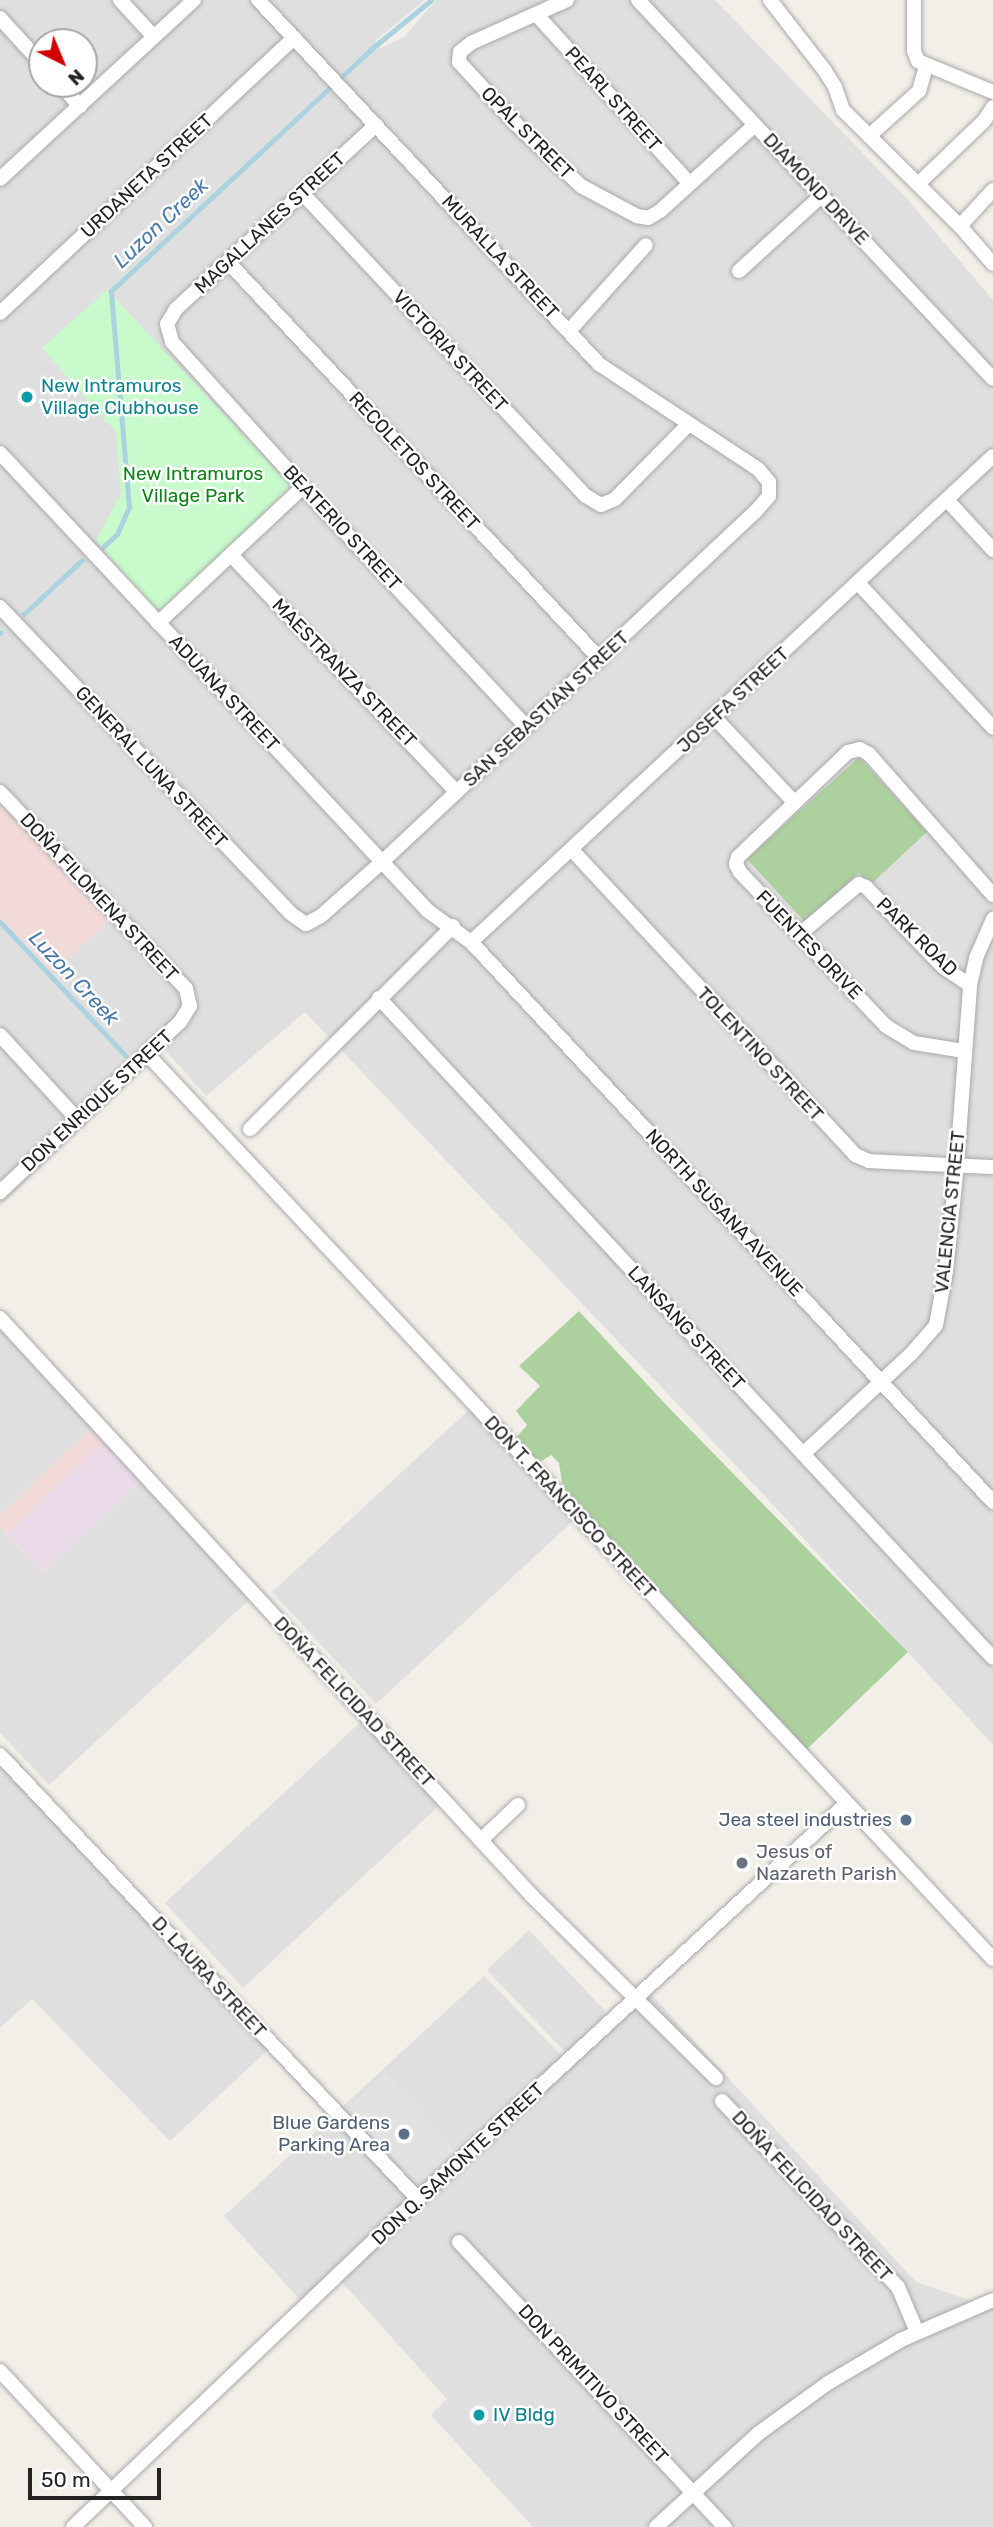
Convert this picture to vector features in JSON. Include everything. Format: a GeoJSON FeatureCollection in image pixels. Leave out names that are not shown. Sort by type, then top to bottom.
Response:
{"type":"FeatureCollection","features":[{"type":"Feature","properties":{"kind":"street"},"geometry":{"type":"LineString","coordinates":[[120,0],[154,37]]}},
{"type":"Feature","properties":{"kind":"street"},"geometry":{"type":"LineString","coordinates":[[2,172],[80,106],[194,0]]}},
{"type":"Feature","properties":{"kind":"street","name":"MURALLA STREET"},"geometry":{"type":"LineString","coordinates":[[258,0],[614,377],[758,469],[769,482]]}},
{"type":"Feature","properties":{"kind":"street"},"geometry":{"type":"LineString","coordinates":[[536,13],[567,0]]}},
{"type":"Feature","properties":{"kind":"street","name":"DIAMOND DRIVE"},"geometry":{"type":"LineString","coordinates":[[638,0],[993,379]]}},
{"type":"Feature","properties":{"kind":"street"},"geometry":{"type":"LineString","coordinates":[[770,0],[830,79],[843,110],[960,226],[993,264]]}},
{"type":"Feature","properties":{"kind":"street"},"geometry":{"type":"LineString","coordinates":[[915,0],[915,51],[918,61],[926,67],[993,92]]}},
{"type":"Feature","properties":{"kind":"street","name":"OPAL STREET"},"geometry":{"type":"LineString","coordinates":[[536,13],[471,43],[460,52],[459,62],[561,170],[581,186],[636,216],[648,218],[690,184]]}},
{"type":"Feature","properties":{"kind":"street","name":"PEARL STREET"},"geometry":{"type":"LineString","coordinates":[[536,13],[690,184]]}},
{"type":"Feature","properties":{"kind":"street"},"geometry":{"type":"LineString","coordinates":[[0,18],[28,49]]}},
{"type":"Feature","properties":{"kind":"street","name":"URDANETA STREET"},"geometry":{"type":"LineString","coordinates":[[0,313],[294,38]]}},
{"type":"Feature","properties":{"kind":"street"},"geometry":{"type":"LineString","coordinates":[[869,136],[919,91],[926,67]]}},
{"type":"Feature","properties":{"kind":"street"},"geometry":{"type":"LineString","coordinates":[[73,98],[80,106]]}},
{"type":"Feature","properties":{"kind":"street"},"geometry":{"type":"LineString","coordinates":[[918,184],[984,121],[993,107]]}},
{"type":"Feature","properties":{"kind":"street","name":"MAGALLANES STREET"},"geometry":{"type":"LineString","coordinates":[[167,324],[176,309],[376,125]]}},
{"type":"Feature","properties":{"kind":"street"},"geometry":{"type":"LineString","coordinates":[[690,184],[755,125]]}},
{"type":"Feature","properties":{"kind":"street"},"geometry":{"type":"LineString","coordinates":[[960,226],[993,190]]}},
{"type":"Feature","properties":{"kind":"street","name":"VICTORIA STREET"},"geometry":{"type":"LineString","coordinates":[[303,194],[586,496],[601,505],[615,499],[689,424]]}},
{"type":"Feature","properties":{"kind":"street"},"geometry":{"type":"LineString","coordinates":[[739,271],[821,196]]}},
{"type":"Feature","properties":{"kind":"street"},"geometry":{"type":"LineString","coordinates":[[569,331],[646,245]]}},
{"type":"Feature","properties":{"kind":"street","name":"RECOLETOS STREET"},"geometry":{"type":"LineString","coordinates":[[229,263],[600,659]]}},
{"type":"Feature","properties":{"kind":"street","name":"BEATERIO STREET"},"geometry":{"type":"LineString","coordinates":[[167,324],[172,342],[526,726]]}},
{"type":"Feature","properties":{"kind":"street","name":"ADUANA STREET"},"geometry":{"type":"LineString","coordinates":[[0,453],[428,911],[453,926]]}},
{"type":"Feature","properties":{"kind":"street","name":"JOSEFA STREET"},"geometry":{"type":"LineString","coordinates":[[471,942],[993,457]]}},
{"type":"Feature","properties":{"kind":"street","name":"SAN SEBASTIAN STREET"},"geometry":{"type":"LineString","coordinates":[[306,924],[321,916],[382,862],[756,511],[769,496],[769,482]]}},
{"type":"Feature","properties":{"kind":"street"},"geometry":{"type":"LineString","coordinates":[[158,623],[303,487]]}},
{"type":"Feature","properties":{"kind":"street"},"geometry":{"type":"LineString","coordinates":[[947,500],[993,550]]}},
{"type":"Feature","properties":{"kind":"street","name":"MAESTRANZA STREET"},"geometry":{"type":"LineString","coordinates":[[231,555],[457,792]]}},
{"type":"Feature","properties":{"kind":"street"},"geometry":{"type":"LineString","coordinates":[[858,583],[993,728]]}},
{"type":"Feature","properties":{"kind":"street","name":"GENERAL LUNA STREET"},"geometry":{"type":"LineString","coordinates":[[0,607],[290,913],[306,924]]}},
{"type":"Feature","properties":{"kind":"street"},"geometry":{"type":"LineString","coordinates":[[714,717],[794,803]]}},
{"type":"Feature","properties":{"kind":"street","name":"FUENTES DRIVE"},"geometry":{"type":"LineString","coordinates":[[964,1051],[914,1043],[886,1026],[740,872],[736,864],[738,857],[848,752],[860,749],[869,754],[993,895]]}},
{"type":"Feature","properties":{"kind":"street","name":"DOÑA FILOMENA STREET"},"geometry":{"type":"LineString","coordinates":[[0,792],[186,989],[190,1006]]}},
{"type":"Feature","properties":{"kind":"street","name":"TOLENTINO STREET"},"geometry":{"type":"LineString","coordinates":[[572,850],[855,1154],[869,1161],[993,1167]]}},
{"type":"Feature","properties":{"kind":"street","name":"PARK ROAD"},"geometry":{"type":"LineString","coordinates":[[800,934],[859,884],[866,887],[943,967],[970,985]]}},
{"type":"Feature","properties":{"kind":"street","name":"VALENCIA STREET"},"geometry":{"type":"LineString","coordinates":[[803,1454],[881,1382],[936,1325],[946,1271],[957,1164],[970,985],[976,958],[993,919]]}},
{"type":"Feature","properties":{"kind":"street"},"geometry":{"type":"LineString","coordinates":[[250,1129],[453,926]]}},
{"type":"Feature","properties":{"kind":"street","name":"NORTH SUSANA AVENUE"},"geometry":{"type":"LineString","coordinates":[[453,926],[471,942],[993,1502]]}},
{"type":"Feature","properties":{"kind":"street","name":"LANSANG STREET"},"geometry":{"type":"LineString","coordinates":[[379,998],[993,1658]]}},
{"type":"Feature","properties":{"kind":"street","name":"DON ENRIQUE STREET"},"geometry":{"type":"LineString","coordinates":[[0,1192],[180,1022],[190,1006]]}},
{"type":"Feature","properties":{"kind":"street"},"geometry":{"type":"LineString","coordinates":[[0,1035],[78,1120]]}},
{"type":"Feature","properties":{"kind":"street","name":"DON T. FRANCISCO STREET"},"geometry":{"type":"LineString","coordinates":[[147,1054],[993,1959]]}},
{"type":"Feature","properties":{"kind":"street","name":"DOÑA FELICIDAD STREET"},"geometry":{"type":"LineString","coordinates":[[0,1318],[481,1840],[635,2000],[716,2078]]}},
{"type":"Feature","properties":{"kind":"street","name":"D. LAURA STREET"},"geometry":{"type":"LineString","coordinates":[[0,1755],[418,2199]]}},
{"type":"Feature","properties":{"kind":"street","name":"DON Q. SAMONTE STREET"},"geometry":{"type":"LineString","coordinates":[[73,2527],[418,2199],[846,1804]]}},
{"type":"Feature","properties":{"kind":"street"},"geometry":{"type":"LineString","coordinates":[[481,1840],[518,1805]]}},
{"type":"Feature","properties":{"kind":"street","name":"DOÑA FELICIDAD STREET"},"geometry":{"type":"LineString","coordinates":[[722,2101],[898,2287],[917,2332]]}},
{"type":"Feature","properties":{"kind":"street","name":"DON PRIMITIVO STREET"},"geometry":{"type":"LineString","coordinates":[[460,2242],[725,2527]]}},
{"type":"Feature","properties":{"kind":"street"},"geometry":{"type":"LineString","coordinates":[[656,2527],[759,2433],[828,2384],[917,2332],[993,2300]]}},
{"type":"Feature","properties":{"kind":"street"},"geometry":{"type":"LineString","coordinates":[[0,2371],[145,2527]]}},
{"type":"Feature","properties":{"kind":"shaded area"},"geometry":{"type":"Polygon","coordinates":[[[0,0],[425,0],[375,41],[381,48],[404,37],[436,0],[715,0],[908,200],[993,300],[993,1745],[761,1492],[305,1012],[206,1096],[165,1050],[0,1206],[0,0]]]}},
{"type":"Feature","properties":{"kind":"shaded area"},"geometry":{"type":"Polygon","coordinates":[[[0,801],[111,919],[53,973],[0,917],[0,801]]]}},
{"type":"Feature","properties":{"kind":"shaded area"},"geometry":{"type":"Polygon","coordinates":[[[0,1325],[95,1424],[0,1516],[0,1325]]]}},
{"type":"Feature","properties":{"kind":"shaded area"},"geometry":{"type":"Polygon","coordinates":[[[471,1408],[574,1520],[376,1704],[272,1592],[471,1408]]]}},
{"type":"Feature","properties":{"kind":"shaded area"},"geometry":{"type":"Polygon","coordinates":[[[95,1424],[108,1438],[7,1534],[0,1527],[0,1516],[95,1424]]]}},
{"type":"Feature","properties":{"kind":"shaded area"},"geometry":{"type":"Polygon","coordinates":[[[108,1438],[145,1477],[43,1573],[7,1534],[108,1438]]]}},
{"type":"Feature","properties":{"kind":"shaded area"},"geometry":{"type":"Polygon","coordinates":[[[145,1477],[250,1599],[49,1785],[0,1733],[0,1527],[43,1573],[145,1477]]]}},
{"type":"Feature","properties":{"kind":"shaded area"},"geometry":{"type":"Polygon","coordinates":[[[365,1718],[443,1802],[243,1988],[165,1903],[365,1718]]]}},
{"type":"Feature","properties":{"kind":"shaded area"},"geometry":{"type":"Polygon","coordinates":[[[0,1758],[271,2047],[170,2141],[32,1999],[0,2028],[0,1758]]]}},
{"type":"Feature","properties":{"kind":"shaded area"},"geometry":{"type":"Polygon","coordinates":[[[529,1930],[607,2013],[566,2053],[487,1970],[529,1930]]]}},
{"type":"Feature","properties":{"kind":"shaded area"},"geometry":{"type":"Polygon","coordinates":[[[484,1976],[572,2066],[651,1994],[916,2282],[993,2308],[993,2527],[533,2527],[431,2415],[447,2399],[332,2271],[301,2301],[224,2216],[484,1976]]]}},
{"type":"Feature","properties":{"kind":"shaded area","name":"Blue Gardens Parking Area"},"geometry":{"type":"Polygon","coordinates":[[[385,2074],[462,2157],[422,2194],[345,2110],[385,2074]]]}},
{"type":"Feature","properties":{"kind":"green space","name":"New Intramuros Village Park"},"geometry":{"type":"Polygon","coordinates":[[[107,290],[294,488],[159,615],[96,540],[121,494],[116,432],[42,348],[107,290]]]}},
{"type":"Feature","properties":{"kind":"green space"},"geometry":{"type":"Polygon","coordinates":[[[859,757],[927,832],[870,885],[859,873],[805,922],[747,859],[859,757]]]}},
{"type":"Feature","properties":{"kind":"green space"},"geometry":{"type":"Polygon","coordinates":[[[579,1311],[670,1409],[908,1652],[805,1751],[563,1488],[559,1463],[551,1455],[540,1462],[516,1438],[527,1425],[516,1411],[540,1386],[519,1366],[579,1311]]]}},
{"type":"Feature","properties":{"kind":"waterway","name":"Luzon Creek"},"geometry":{"type":"LineString","coordinates":[[103,547],[117,534],[129,507],[111,291],[370,50],[431,0]]}},
{"type":"Feature","properties":{"kind":"waterway","name":"Luzon Creek"},"geometry":{"type":"LineString","coordinates":[[24,614],[82,560]]}},
{"type":"Feature","properties":{"kind":"waterway","name":"Luzon Creek"},"geometry":{"type":"LineString","coordinates":[[0,922],[125,1055]]}},
{"type":"Feature","properties":{"kind":"place","name":"New Intramuros Village Clubhouse"},"geometry":{"type":"Point","coordinates":[27,397]}},
{"type":"Feature","properties":{"kind":"place","name":"Jea steel industries"},"geometry":{"type":"Point","coordinates":[906,1820]}},
{"type":"Feature","properties":{"kind":"place","name":"Jesus of Nazareth Parish"},"geometry":{"type":"Point","coordinates":[742,1863]}},
{"type":"Feature","properties":{"kind":"place","name":"Blue Gardens Parking Area"},"geometry":{"type":"Point","coordinates":[404,2134]}},
{"type":"Feature","properties":{"kind":"place","name":"IV Bldg"},"geometry":{"type":"Point","coordinates":[479,2415]}}]}
